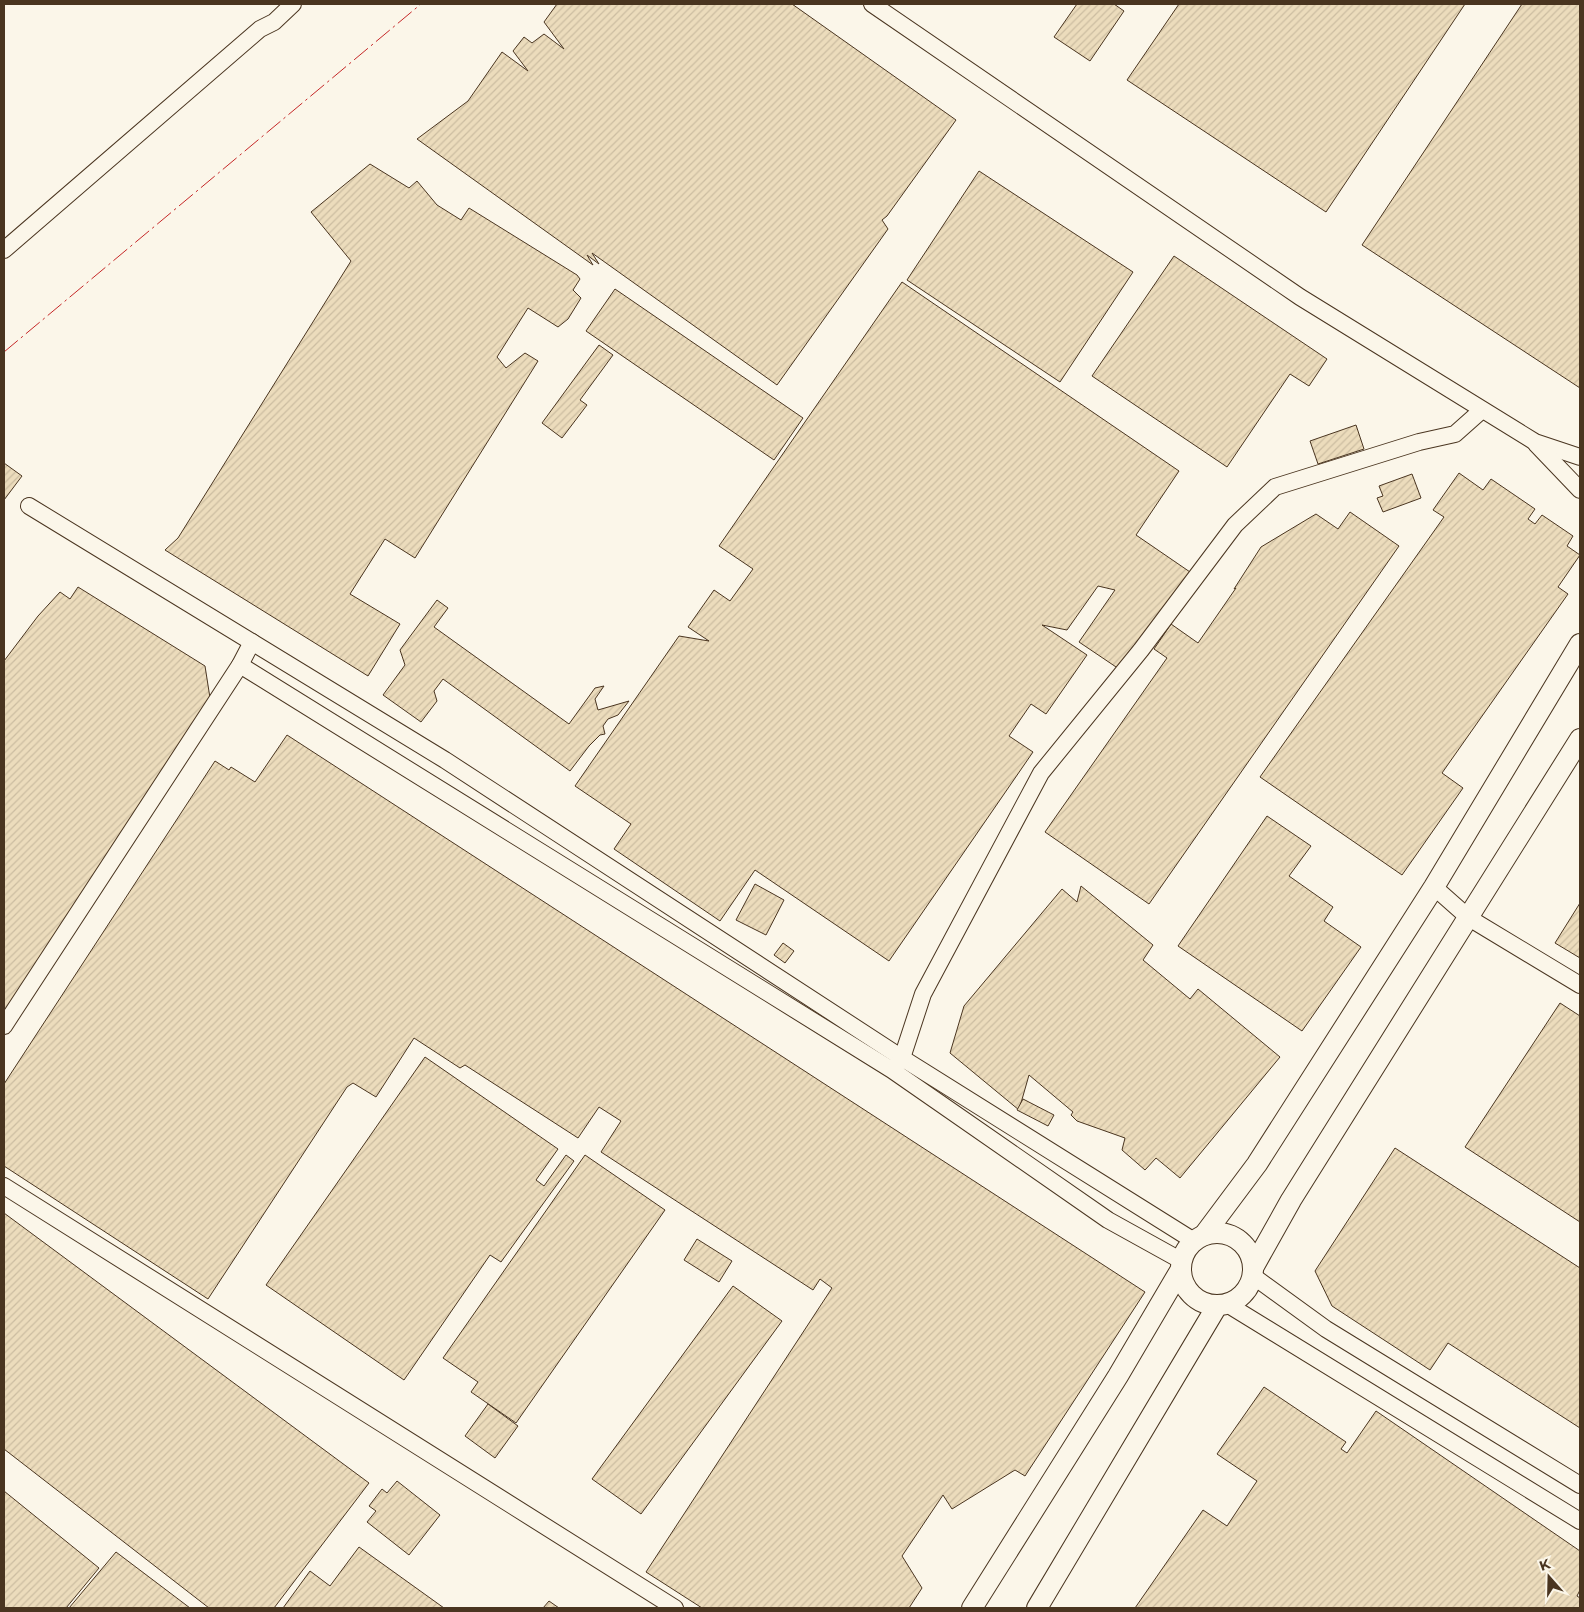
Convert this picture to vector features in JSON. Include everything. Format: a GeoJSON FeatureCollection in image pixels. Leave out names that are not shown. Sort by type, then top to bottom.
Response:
{"type":"FeatureCollection","features":[{"type":"Feature","properties":{"kind":"street"},"geometry":{"type":"LineString","coordinates":[[4,250],[260,29],[274,22],[293,4]]}},
{"type":"Feature","properties":{"kind":"street"},"geometry":{"type":"LineString","coordinates":[[872,4],[1300,297],[1535,442],[1580,457]]}},
{"type":"Feature","properties":{"kind":"street"},"geometry":{"type":"LineString","coordinates":[[897,1064],[923,994],[1040,773],[1141,650],[1235,525],[1275,487],[1419,442],[1455,434],[1482,410]]}},
{"type":"Feature","properties":{"kind":"street"},"geometry":{"type":"LineString","coordinates":[[1535,442],[1580,490]]}},
{"type":"Feature","properties":{"kind":"street"},"geometry":{"type":"LineString","coordinates":[[29,506],[445,760],[897,1064],[1108,1220],[1181,1265],[1188,1290],[1206,1304],[1222,1305],[1580,1521]]}},
{"type":"Feature","properties":{"kind":"street"},"geometry":{"type":"LineString","coordinates":[[4,1026],[240,665],[252,642]]}},
{"type":"Feature","properties":{"kind":"street"},"geometry":{"type":"LineString","coordinates":[[972,1608],[1118,1376],[1181,1265],[1186,1250],[1199,1238],[1257,1164],[1434,887],[1580,644]]}},
{"type":"Feature","properties":{"kind":"street"},"geometry":{"type":"LineString","coordinates":[[240,665],[897,1064],[1199,1238],[1216,1232],[1238,1238],[1249,1250],[1254,1271],[1326,1329],[1580,1485]]}},
{"type":"Feature","properties":{"kind":"street"},"geometry":{"type":"LineString","coordinates":[[1037,1608],[1222,1305],[1244,1294],[1291,1200],[1580,739]]}},
{"type":"Feature","properties":{"kind":"street"},"geometry":{"type":"LineString","coordinates":[[1434,887],[1469,918],[1580,985]]}},
{"type":"Feature","properties":{"kind":"street"},"geometry":{"type":"LineString","coordinates":[[4,1186],[676,1608]]}},
{"type":"Feature","properties":{"kind":"building"},"geometry":{"type":"Polygon","coordinates":[[[557,4],[792,4],[956,120],[887,216],[882,220],[888,229],[777,385],[592,253],[599,264],[587,255],[593,265],[417,139],[468,101],[502,52],[528,71],[513,51],[524,37],[532,43],[544,34],[564,49],[544,22],[557,4]]]}},
{"type":"Feature","properties":{"kind":"building"},"geometry":{"type":"Polygon","coordinates":[[[1077,4],[1114,4],[1124,11],[1090,61],[1054,37],[1077,4]]]}},
{"type":"Feature","properties":{"kind":"building"},"geometry":{"type":"Polygon","coordinates":[[[1179,4],[1465,4],[1326,212],[1127,80],[1179,4]]]}},
{"type":"Feature","properties":{"kind":"building"},"geometry":{"type":"Polygon","coordinates":[[[1522,4],[1580,4],[1580,388],[1362,245],[1522,4]]]}},
{"type":"Feature","properties":{"kind":"building"},"geometry":{"type":"Polygon","coordinates":[[[370,164],[409,188],[417,181],[437,205],[461,220],[469,208],[577,275],[580,279],[573,290],[581,298],[568,319],[558,327],[528,308],[497,357],[506,368],[525,353],[538,361],[415,558],[385,539],[350,594],[400,624],[368,676],[165,550],[178,538],[351,261],[311,212],[370,164]]]}},
{"type":"Feature","properties":{"kind":"building"},"geometry":{"type":"Polygon","coordinates":[[[979,171],[1133,272],[1060,382],[907,280],[979,171]]]}},
{"type":"Feature","properties":{"kind":"building"},"geometry":{"type":"Polygon","coordinates":[[[1174,256],[1327,359],[1309,386],[1290,374],[1227,467],[1092,376],[1174,256]]]}},
{"type":"Feature","properties":{"kind":"building"},"geometry":{"type":"Polygon","coordinates":[[[902,282],[1179,471],[1136,535],[1190,572],[1122,671],[1079,642],[1115,590],[1098,586],[1067,630],[1042,625],[1087,655],[1046,714],[1031,704],[1009,736],[1033,752],[889,961],[755,870],[720,921],[614,849],[631,824],[575,786],[679,636],[709,641],[688,627],[714,590],[730,601],[753,569],[719,546],[902,282]]]}},
{"type":"Feature","properties":{"kind":"building"},"geometry":{"type":"Polygon","coordinates":[[[615,289],[803,418],[774,460],[586,331],[615,289]]]}},
{"type":"Feature","properties":{"kind":"building"},"geometry":{"type":"Polygon","coordinates":[[[599,345],[613,355],[580,400],[587,405],[562,438],[542,423],[599,345]]]}},
{"type":"Feature","properties":{"kind":"building"},"geometry":{"type":"Polygon","coordinates":[[[1356,425],[1364,449],[1318,464],[1310,441],[1356,425]]]}},
{"type":"Feature","properties":{"kind":"building"},"geometry":{"type":"Polygon","coordinates":[[[4,463],[22,476],[4,500],[4,463]]]}},
{"type":"Feature","properties":{"kind":"building"},"geometry":{"type":"Polygon","coordinates":[[[1459,473],[1483,490],[1491,479],[1535,509],[1528,519],[1535,524],[1542,515],[1573,536],[1567,546],[1580,555],[1558,587],[1568,594],[1442,773],[1463,788],[1402,875],[1260,777],[1444,517],[1433,510],[1459,473]]]}},
{"type":"Feature","properties":{"kind":"building"},"geometry":{"type":"Polygon","coordinates":[[[1412,474],[1421,498],[1383,512],[1377,498],[1383,496],[1379,486],[1412,474]]]}},
{"type":"Feature","properties":{"kind":"building"},"geometry":{"type":"Polygon","coordinates":[[[1350,512],[1399,546],[1149,904],[1045,832],[1167,658],[1154,649],[1171,624],[1198,643],[1236,588],[1234,589],[1261,547],[1316,514],[1338,529],[1350,512]]]}},
{"type":"Feature","properties":{"kind":"building"},"geometry":{"type":"Polygon","coordinates":[[[78,587],[205,666],[210,698],[4,1013],[4,661],[38,616],[60,592],[70,599],[78,587]]]}},
{"type":"Feature","properties":{"kind":"building"},"geometry":{"type":"Polygon","coordinates":[[[437,600],[448,608],[434,627],[569,724],[595,688],[604,686],[595,699],[598,710],[629,701],[618,715],[608,719],[603,726],[605,734],[600,735],[589,746],[570,771],[443,679],[434,691],[437,701],[421,722],[383,695],[405,665],[400,650],[437,600]]]}},
{"type":"Feature","properties":{"kind":"building"},"geometry":{"type":"Polygon","coordinates":[[[287,735],[1145,1292],[1025,1476],[1015,1470],[952,1509],[943,1495],[902,1556],[922,1588],[909,1608],[702,1608],[646,1572],[832,1288],[820,1279],[813,1290],[601,1152],[621,1121],[599,1107],[578,1138],[465,1065],[460,1068],[414,1038],[376,1097],[353,1083],[347,1087],[208,1299],[4,1166],[4,1084],[215,761],[229,770],[231,767],[255,782],[287,735]]]}},
{"type":"Feature","properties":{"kind":"building"},"geometry":{"type":"Polygon","coordinates":[[[1267,816],[1311,846],[1289,876],[1333,907],[1324,921],[1361,947],[1302,1031],[1178,946],[1267,816]]]}},
{"type":"Feature","properties":{"kind":"building"},"geometry":{"type":"Polygon","coordinates":[[[755,884],[784,900],[766,935],[736,920],[755,884]]]}},
{"type":"Feature","properties":{"kind":"building"},"geometry":{"type":"Polygon","coordinates":[[[1081,886],[1153,945],[1143,960],[1190,999],[1198,989],[1280,1057],[1180,1178],[1156,1158],[1145,1170],[1122,1150],[1125,1138],[1077,1121],[1071,1115],[1073,1112],[1029,1075],[1019,1110],[950,1053],[964,1006],[1062,889],[1077,902],[1081,886]]]}},
{"type":"Feature","properties":{"kind":"building"},"geometry":{"type":"Polygon","coordinates":[[[1580,903],[1580,958],[1555,943],[1580,903]]]}},
{"type":"Feature","properties":{"kind":"building"},"geometry":{"type":"Polygon","coordinates":[[[783,943],[794,951],[785,963],[774,955],[783,943]]]}},
{"type":"Feature","properties":{"kind":"building"},"geometry":{"type":"Polygon","coordinates":[[[1560,1003],[1580,1016],[1580,1222],[1465,1147],[1560,1003]]]}},
{"type":"Feature","properties":{"kind":"building"},"geometry":{"type":"Polygon","coordinates":[[[425,1057],[558,1149],[536,1180],[544,1186],[566,1155],[574,1161],[501,1262],[490,1255],[404,1380],[266,1285],[425,1057]]]}},
{"type":"Feature","properties":{"kind":"building"},"geometry":{"type":"Polygon","coordinates":[[[1023,1099],[1054,1115],[1048,1126],[1017,1110],[1023,1099]]]}},
{"type":"Feature","properties":{"kind":"building"},"geometry":{"type":"Polygon","coordinates":[[[1395,1148],[1580,1268],[1580,1428],[1448,1343],[1430,1370],[1332,1306],[1315,1271],[1395,1148]]]}},
{"type":"Feature","properties":{"kind":"building"},"geometry":{"type":"Polygon","coordinates":[[[585,1155],[665,1210],[516,1423],[471,1392],[478,1382],[443,1358],[585,1155]]]}},
{"type":"Feature","properties":{"kind":"building"},"geometry":{"type":"Polygon","coordinates":[[[4,1213],[369,1483],[274,1608],[209,1608],[4,1449],[4,1213]]]}},
{"type":"Feature","properties":{"kind":"building"},"geometry":{"type":"Polygon","coordinates":[[[697,1239],[732,1261],[719,1282],[684,1260],[697,1239]]]}},
{"type":"Feature","properties":{"kind":"building"},"geometry":{"type":"Polygon","coordinates":[[[733,1286],[782,1321],[641,1514],[592,1479],[733,1286]]]}},
{"type":"Feature","properties":{"kind":"building"},"geometry":{"type":"Polygon","coordinates":[[[1264,1387],[1346,1442],[1341,1449],[1347,1453],[1376,1411],[1580,1551],[1580,1590],[1577,1596],[1580,1598],[1580,1608],[1135,1608],[1203,1510],[1227,1526],[1257,1481],[1217,1454],[1264,1387]]]}},
{"type":"Feature","properties":{"kind":"building"},"geometry":{"type":"Polygon","coordinates":[[[488,1404],[518,1426],[495,1458],[465,1436],[488,1404]]]}},
{"type":"Feature","properties":{"kind":"building"},"geometry":{"type":"Polygon","coordinates":[[[397,1481],[440,1515],[409,1555],[367,1522],[376,1511],[369,1506],[382,1489],[387,1493],[397,1481]]]}},
{"type":"Feature","properties":{"kind":"building"},"geometry":{"type":"Polygon","coordinates":[[[4,1491],[99,1568],[66,1608],[4,1608],[4,1491]]]}},
{"type":"Feature","properties":{"kind":"building"},"geometry":{"type":"Polygon","coordinates":[[[359,1547],[444,1608],[283,1608],[310,1571],[330,1586],[359,1547]]]}},
{"type":"Feature","properties":{"kind":"building"},"geometry":{"type":"Polygon","coordinates":[[[116,1552],[190,1608],[69,1608],[116,1552]]]}},
{"type":"Feature","properties":{"kind":"building"},"geometry":{"type":"Polygon","coordinates":[[[549,1601],[559,1608],[543,1608],[549,1601]]]}},
{"type":"Feature","properties":{"kind":"power"},"geometry":{"type":"LineString","coordinates":[[4,352],[421,4]]}}]}
